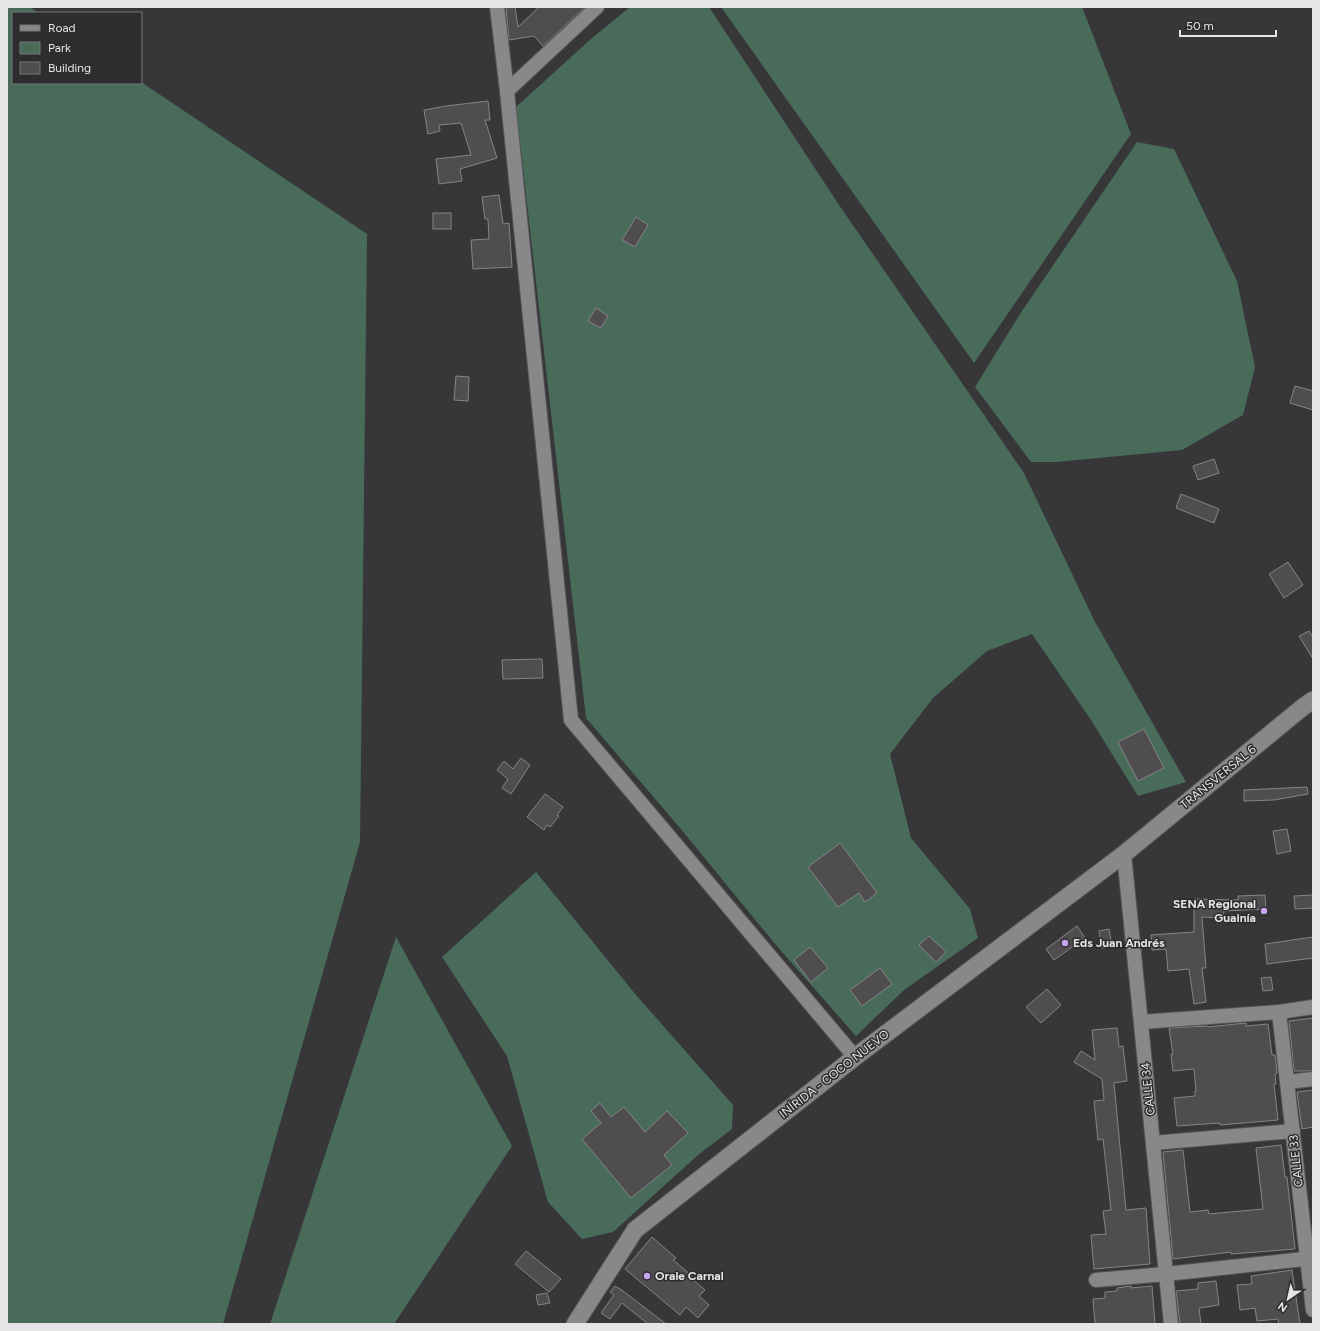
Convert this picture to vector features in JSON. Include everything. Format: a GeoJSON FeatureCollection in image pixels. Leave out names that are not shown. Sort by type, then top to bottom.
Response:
{"type":"FeatureCollection","features":[{"type":"Feature","properties":{"kind":"street"},"geometry":{"type":"LineString","coordinates":[[497,7],[507,91],[571,720],[855,1057]]}},
{"type":"Feature","properties":{"kind":"street"},"geometry":{"type":"LineString","coordinates":[[507,91],[597,7]]}},
{"type":"Feature","properties":{"kind":"street","name":"TRANSVERSAL 6"},"geometry":{"type":"LineString","coordinates":[[1124,854],[1313,700]]}},
{"type":"Feature","properties":{"kind":"street","name":"INÍRIDA - COCO NUEVO"},"geometry":{"type":"LineString","coordinates":[[575,1324],[635,1230],[855,1057],[1124,854]]}},
{"type":"Feature","properties":{"kind":"street","name":"CALLE 34"},"geometry":{"type":"LineString","coordinates":[[1124,854],[1171,1324]]}},
{"type":"Feature","properties":{"kind":"street"},"geometry":{"type":"LineString","coordinates":[[1141,1022],[1279,1012],[1313,1007]]}},
{"type":"Feature","properties":{"kind":"street","name":"CALLE 33"},"geometry":{"type":"LineString","coordinates":[[1279,1012],[1310,1258],[1313,1310]]}},
{"type":"Feature","properties":{"kind":"street"},"geometry":{"type":"LineString","coordinates":[[1287,1082],[1313,1078]]}},
{"type":"Feature","properties":{"kind":"street"},"geometry":{"type":"LineString","coordinates":[[1153,1143],[1293,1131]]}},
{"type":"Feature","properties":{"kind":"street"},"geometry":{"type":"LineString","coordinates":[[1096,1280],[1310,1258]]}},
{"type":"Feature","properties":{"kind":"green space"},"geometry":{"type":"Polygon","coordinates":[[[7,7],[30,7],[37,12],[12,12],[12,84],[142,84],[142,83],[367,234],[360,842],[223,1324],[7,1324],[7,7]]]}},
{"type":"Feature","properties":{"kind":"green space"},"geometry":{"type":"Polygon","coordinates":[[[630,7],[709,7],[839,205],[1024,473],[1094,620],[1186,782],[1138,796],[1091,720],[1032,634],[987,651],[933,698],[890,754],[911,838],[970,909],[978,938],[904,990],[856,1036],[776,945],[680,828],[586,718],[516,107],[591,39],[630,7]]]}},
{"type":"Feature","properties":{"kind":"green space"},"geometry":{"type":"Polygon","coordinates":[[[721,7],[1082,7],[1131,134],[974,363],[721,7]]]}},
{"type":"Feature","properties":{"kind":"green space"},"geometry":{"type":"Polygon","coordinates":[[[1137,142],[1174,149],[1237,281],[1255,367],[1243,415],[1182,450],[1056,462],[1031,462],[975,387],[1020,314],[1137,142]]]}},
{"type":"Feature","properties":{"kind":"green space"},"geometry":{"type":"Polygon","coordinates":[[[536,872],[636,995],[733,1105],[732,1129],[698,1155],[613,1232],[582,1239],[548,1202],[507,1056],[442,957],[536,872]]]}},
{"type":"Feature","properties":{"kind":"green space"},"geometry":{"type":"Polygon","coordinates":[[[396,937],[512,1146],[394,1324],[270,1324],[396,937]]]}},
{"type":"Feature","properties":{"kind":"building"},"geometry":{"type":"Polygon","coordinates":[[[515,7],[518,27],[539,7],[585,7],[543,46],[534,36],[509,40],[506,8],[515,7]]]}},
{"type":"Feature","properties":{"kind":"building"},"geometry":{"type":"Polygon","coordinates":[[[488,101],[490,120],[485,120],[497,158],[460,169],[462,181],[439,184],[436,159],[471,155],[461,123],[439,125],[440,131],[428,134],[424,110],[488,101]]]}},
{"type":"Feature","properties":{"kind":"building"},"geometry":{"type":"Polygon","coordinates":[[[499,195],[503,224],[509,223],[512,267],[473,269],[471,240],[489,239],[488,219],[485,219],[482,197],[499,195]]]}},
{"type":"Feature","properties":{"kind":"building"},"geometry":{"type":"Polygon","coordinates":[[[433,213],[451,213],[451,229],[433,229],[433,213]]]}},
{"type":"Feature","properties":{"kind":"building"},"geometry":{"type":"Polygon","coordinates":[[[636,217],[648,225],[635,247],[622,240],[636,217]]]}},
{"type":"Feature","properties":{"kind":"building"},"geometry":{"type":"Polygon","coordinates":[[[596,308],[608,316],[601,328],[588,321],[596,308]]]}},
{"type":"Feature","properties":{"kind":"building"},"geometry":{"type":"Polygon","coordinates":[[[456,376],[469,377],[468,401],[454,400],[456,376]]]}},
{"type":"Feature","properties":{"kind":"building"},"geometry":{"type":"Polygon","coordinates":[[[1295,386],[1313,391],[1313,410],[1290,403],[1295,386]]]}},
{"type":"Feature","properties":{"kind":"building"},"geometry":{"type":"Polygon","coordinates":[[[1214,459],[1219,473],[1198,480],[1193,466],[1214,459]]]}},
{"type":"Feature","properties":{"kind":"building"},"geometry":{"type":"Polygon","coordinates":[[[1181,494],[1219,509],[1214,523],[1176,508],[1181,494]]]}},
{"type":"Feature","properties":{"kind":"building"},"geometry":{"type":"Polygon","coordinates":[[[1288,562],[1303,585],[1284,598],[1269,574],[1288,562]]]}},
{"type":"Feature","properties":{"kind":"building"},"geometry":{"type":"Polygon","coordinates":[[[1309,631],[1313,637],[1313,659],[1299,636],[1309,631]]]}},
{"type":"Feature","properties":{"kind":"building"},"geometry":{"type":"Polygon","coordinates":[[[542,659],[543,678],[503,679],[502,660],[542,659]]]}},
{"type":"Feature","properties":{"kind":"building"},"geometry":{"type":"Polygon","coordinates":[[[1144,729],[1164,768],[1138,781],[1118,742],[1144,729]]]}},
{"type":"Feature","properties":{"kind":"building"},"geometry":{"type":"Polygon","coordinates":[[[521,758],[530,765],[511,794],[502,788],[508,779],[497,770],[504,761],[513,769],[521,758]]]}},
{"type":"Feature","properties":{"kind":"building"},"geometry":{"type":"Polygon","coordinates":[[[1307,787],[1308,794],[1274,800],[1244,801],[1244,790],[1307,787]]]}},
{"type":"Feature","properties":{"kind":"building"},"geometry":{"type":"Polygon","coordinates":[[[545,794],[563,807],[557,815],[559,816],[550,827],[547,825],[544,830],[527,817],[545,794]]]}},
{"type":"Feature","properties":{"kind":"building"},"geometry":{"type":"Polygon","coordinates":[[[1287,829],[1291,851],[1277,854],[1273,831],[1287,829]]]}},
{"type":"Feature","properties":{"kind":"building"},"geometry":{"type":"Polygon","coordinates":[[[840,843],[877,893],[865,902],[859,893],[838,907],[808,867],[840,843]]]}},
{"type":"Feature","properties":{"kind":"building"},"geometry":{"type":"Polygon","coordinates":[[[1265,895],[1266,909],[1224,911],[1223,918],[1202,917],[1206,968],[1202,968],[1206,1002],[1194,1004],[1189,969],[1168,971],[1166,949],[1152,950],[1151,935],[1194,932],[1194,899],[1238,900],[1238,896],[1265,895]]]}},
{"type":"Feature","properties":{"kind":"building"},"geometry":{"type":"Polygon","coordinates":[[[1313,895],[1313,908],[1295,909],[1294,896],[1313,895]]]}},
{"type":"Feature","properties":{"kind":"building"},"geometry":{"type":"Polygon","coordinates":[[[1077,926],[1085,938],[1054,960],[1046,949],[1077,926]]]}},
{"type":"Feature","properties":{"kind":"building"},"geometry":{"type":"Polygon","coordinates":[[[1109,929],[1112,947],[1102,948],[1099,931],[1109,929]]]}},
{"type":"Feature","properties":{"kind":"building"},"geometry":{"type":"Polygon","coordinates":[[[929,936],[946,952],[936,962],[919,945],[929,936]]]}},
{"type":"Feature","properties":{"kind":"building"},"geometry":{"type":"Polygon","coordinates":[[[1313,937],[1313,958],[1267,964],[1265,944],[1313,937]]]}},
{"type":"Feature","properties":{"kind":"building"},"geometry":{"type":"Polygon","coordinates":[[[810,947],[828,968],[811,982],[794,960],[810,947]]]}},
{"type":"Feature","properties":{"kind":"building"},"geometry":{"type":"Polygon","coordinates":[[[880,968],[892,984],[862,1006],[850,990],[880,968]]]}},
{"type":"Feature","properties":{"kind":"building"},"geometry":{"type":"Polygon","coordinates":[[[1271,977],[1273,990],[1263,991],[1261,978],[1271,977]]]}},
{"type":"Feature","properties":{"kind":"building"},"geometry":{"type":"Polygon","coordinates":[[[1047,989],[1061,1005],[1041,1023],[1026,1007],[1047,989]]]}},
{"type":"Feature","properties":{"kind":"building"},"geometry":{"type":"Polygon","coordinates":[[[1313,1018],[1313,1071],[1294,1071],[1289,1021],[1313,1018]]]}},
{"type":"Feature","properties":{"kind":"building"},"geometry":{"type":"Polygon","coordinates":[[[1246,1023],[1246,1026],[1268,1024],[1272,1055],[1275,1055],[1277,1073],[1275,1074],[1276,1084],[1274,1084],[1278,1120],[1220,1125],[1220,1123],[1177,1126],[1174,1098],[1195,1096],[1196,1091],[1194,1069],[1173,1071],[1171,1054],[1173,1054],[1169,1028],[1208,1027],[1246,1023]]]}},
{"type":"Feature","properties":{"kind":"building"},"geometry":{"type":"Polygon","coordinates":[[[1117,1028],[1119,1047],[1123,1046],[1127,1081],[1114,1083],[1126,1210],[1146,1208],[1150,1264],[1094,1269],[1091,1235],[1106,1234],[1103,1211],[1111,1210],[1103,1139],[1098,1140],[1094,1101],[1104,1100],[1102,1079],[1074,1062],[1081,1051],[1095,1060],[1092,1030],[1117,1028]]]}},
{"type":"Feature","properties":{"kind":"building"},"geometry":{"type":"Polygon","coordinates":[[[1313,1090],[1313,1127],[1302,1129],[1297,1092],[1313,1090]]]}},
{"type":"Feature","properties":{"kind":"building"},"geometry":{"type":"Polygon","coordinates":[[[600,1103],[611,1117],[624,1107],[645,1132],[667,1111],[688,1133],[664,1155],[672,1165],[631,1198],[582,1139],[601,1123],[591,1111],[600,1103]]]}},
{"type":"Feature","properties":{"kind":"building"},"geometry":{"type":"Polygon","coordinates":[[[1281,1145],[1285,1177],[1287,1177],[1295,1249],[1231,1254],[1231,1252],[1173,1259],[1163,1152],[1183,1150],[1190,1212],[1208,1210],[1209,1214],[1263,1209],[1256,1148],[1281,1145]]]}},
{"type":"Feature","properties":{"kind":"building"},"geometry":{"type":"Polygon","coordinates":[[[652,1237],[676,1258],[673,1260],[692,1276],[691,1278],[705,1290],[699,1296],[709,1305],[698,1318],[686,1307],[680,1315],[625,1269],[652,1237]]]}},
{"type":"Feature","properties":{"kind":"building"},"geometry":{"type":"Polygon","coordinates":[[[526,1251],[561,1279],[549,1292],[515,1264],[526,1251]]]}},
{"type":"Feature","properties":{"kind":"building"},"geometry":{"type":"Polygon","coordinates":[[[1292,1270],[1300,1324],[1279,1324],[1278,1319],[1257,1321],[1255,1308],[1240,1310],[1237,1285],[1252,1284],[1251,1276],[1292,1270]]]}},
{"type":"Feature","properties":{"kind":"building"},"geometry":{"type":"Polygon","coordinates":[[[1216,1281],[1219,1305],[1199,1308],[1201,1324],[1180,1324],[1176,1291],[1198,1289],[1198,1283],[1216,1281]]]}},
{"type":"Feature","properties":{"kind":"building"},"geometry":{"type":"Polygon","coordinates":[[[615,1286],[666,1324],[648,1324],[622,1303],[610,1319],[601,1313],[614,1295],[610,1292],[615,1286]]]}},
{"type":"Feature","properties":{"kind":"building"},"geometry":{"type":"Polygon","coordinates":[[[1131,1286],[1131,1288],[1152,1286],[1155,1324],[1095,1324],[1093,1299],[1105,1298],[1105,1292],[1117,1291],[1117,1288],[1131,1286]]]}},
{"type":"Feature","properties":{"kind":"building"},"geometry":{"type":"Polygon","coordinates":[[[547,1293],[550,1303],[538,1305],[536,1295],[547,1293]]]}},
{"type":"Feature","properties":{"kind":"place","name":"SENA Regional Guainía"},"geometry":{"type":"Point","coordinates":[1264,911]}},
{"type":"Feature","properties":{"kind":"place","name":"Eds Juan Andrés"},"geometry":{"type":"Point","coordinates":[1065,943]}},
{"type":"Feature","properties":{"kind":"place","name":"Orale Carnal"},"geometry":{"type":"Point","coordinates":[647,1276]}}]}
